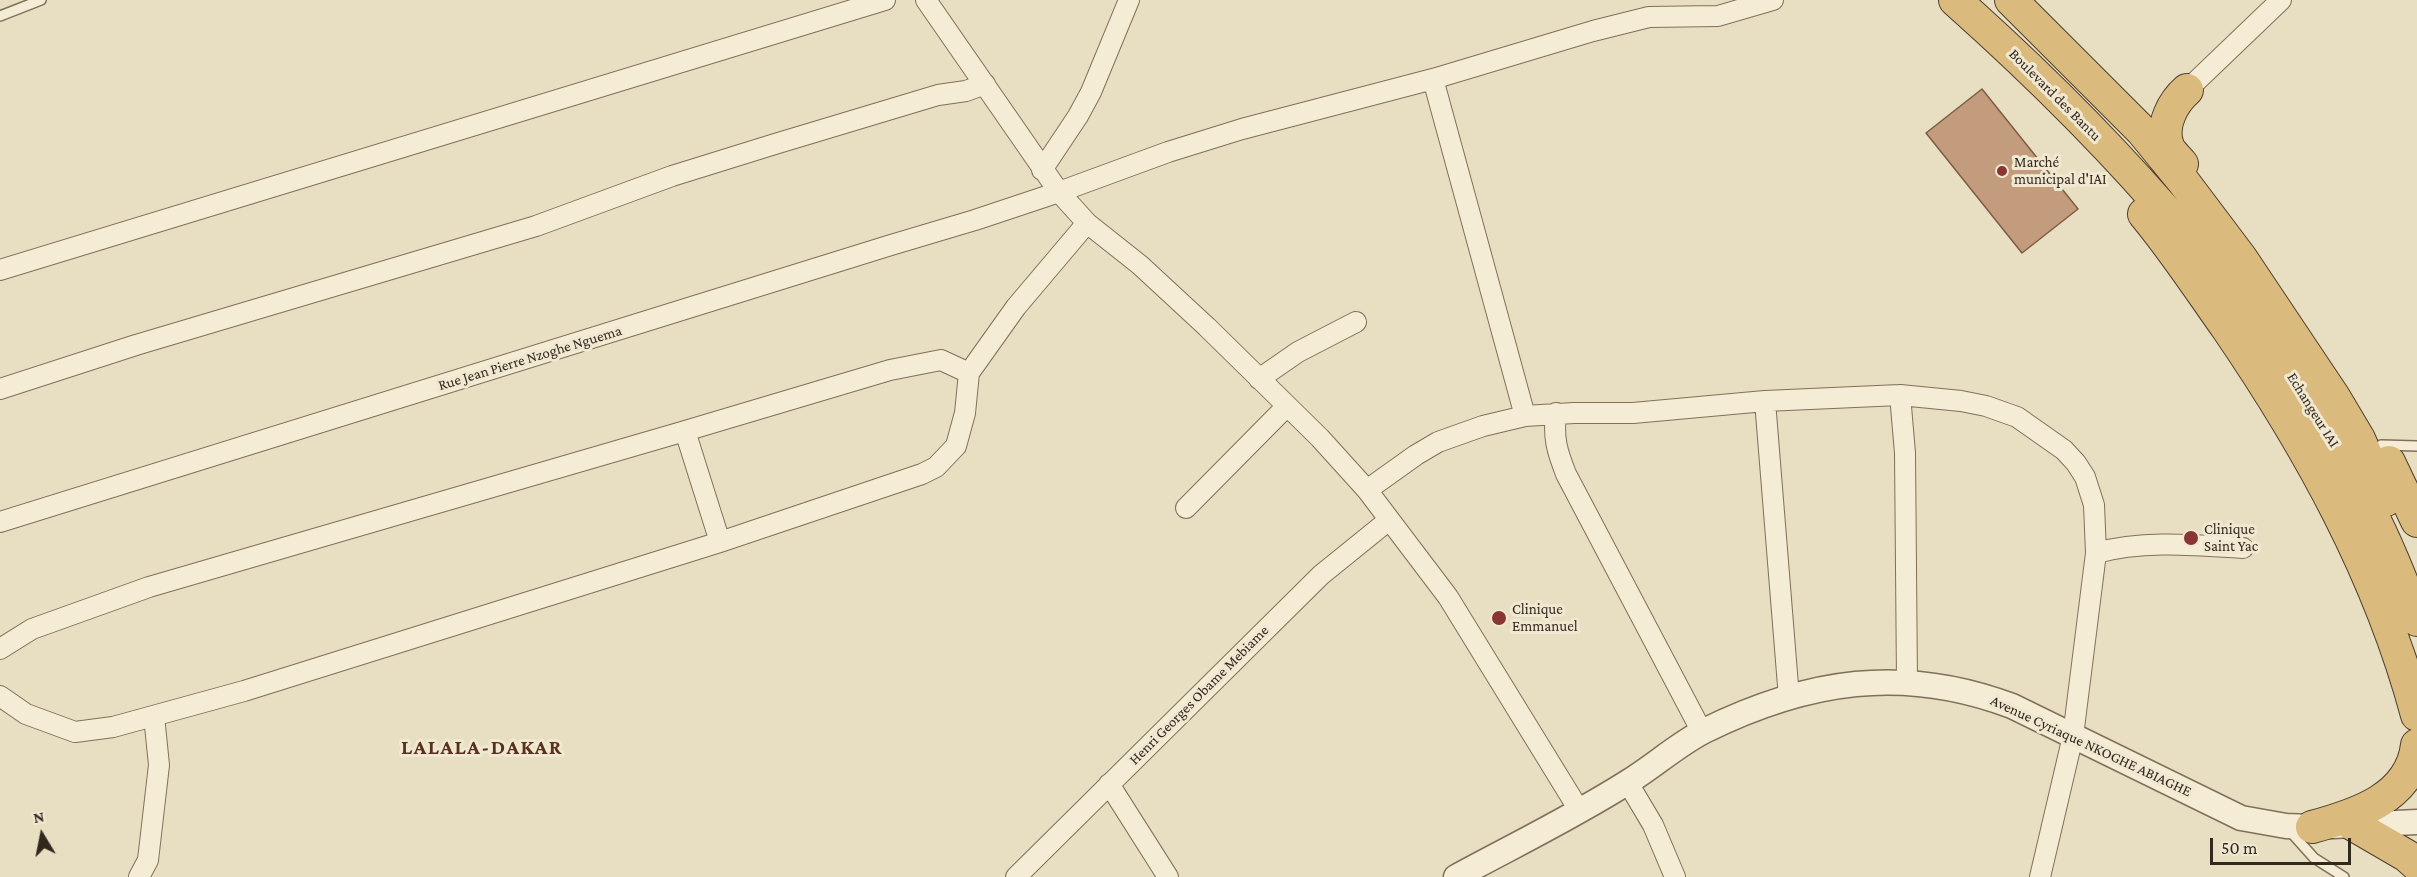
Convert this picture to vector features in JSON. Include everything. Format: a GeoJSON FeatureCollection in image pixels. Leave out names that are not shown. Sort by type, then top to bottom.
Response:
{"type":"FeatureCollection","features":[{"type":"Feature","properties":{"kind":"highway","name":"Boulevard des Bantu"},"geometry":{"type":"LineString","coordinates":[[1955,0],[2018,56],[2080,117],[2197,209]]}},
{"type":"Feature","properties":{"kind":"highway"},"geometry":{"type":"LineString","coordinates":[[2011,0],[2170,157]]}},
{"type":"Feature","properties":{"kind":"highway"},"geometry":{"type":"LineString","coordinates":[[2018,56],[2153,224],[2259,376],[2299,439],[2341,515],[2369,576],[2391,632],[2417,715]]}},
{"type":"Feature","properties":{"kind":"highway"},"geometry":{"type":"LineString","coordinates":[[2187,90],[2177,99],[2171,110],[2166,133],[2170,157],[2197,209],[2261,255],[2300,310],[2343,376],[2381,445],[2417,521]]}},
{"type":"Feature","properties":{"kind":"highway","name":"Echangeur IAI"},"geometry":{"type":"LineString","coordinates":[[2197,209],[2241,258],[2334,397],[2359,439],[2417,569]]}},
{"type":"Feature","properties":{"kind":"highway","name":"Echangeur IAI"},"geometry":{"type":"LineString","coordinates":[[2197,209],[2232,290],[2268,339],[2319,417],[2369,509],[2417,620]]}},
{"type":"Feature","properties":{"kind":"highway"},"geometry":{"type":"LineString","coordinates":[[2299,827],[2363,811],[2395,789],[2409,772],[2416,755],[2417,745]]}},
{"type":"Feature","properties":{"kind":"highway"},"geometry":{"type":"LineString","coordinates":[[2363,824],[2417,865]]}},
{"type":"Feature","properties":{"kind":"street"},"geometry":{"type":"LineString","coordinates":[[0,270],[885,0]]}},
{"type":"Feature","properties":{"kind":"street"},"geometry":{"type":"LineString","coordinates":[[926,0],[1059,192],[1087,223],[1140,265],[1320,438],[1367,490],[1448,597],[1579,810]]}},
{"type":"Feature","properties":{"kind":"street"},"geometry":{"type":"LineString","coordinates":[[1042,170],[1091,92],[1129,0]]}},
{"type":"Feature","properties":{"kind":"street","name":"Rue Jean Pierre Nzoghe Nguema"},"geometry":{"type":"LineString","coordinates":[[0,522],[1059,192],[1168,152],[1242,129],[1433,79],[1488,61],[1649,17],[1718,16],[1773,0]]}},
{"type":"Feature","properties":{"kind":"street"},"geometry":{"type":"LineString","coordinates":[[2187,90],[2281,0]]}},
{"type":"Feature","properties":{"kind":"street"},"geometry":{"type":"LineString","coordinates":[[1433,79],[1525,416]]}},
{"type":"Feature","properties":{"kind":"street"},"geometry":{"type":"LineString","coordinates":[[0,389],[136,345],[536,226],[672,176],[775,144],[938,95],[966,91],[985,84]]}},
{"type":"Feature","properties":{"kind":"street"},"geometry":{"type":"LineString","coordinates":[[0,696],[26,714],[75,732],[113,727],[244,691],[720,542],[900,482],[936,467],[956,446],[965,413],[969,373],[1016,307],[1087,223]]}},
{"type":"Feature","properties":{"kind":"street"},"geometry":{"type":"LineString","coordinates":[[1259,380],[1298,352],[1356,322]]}},
{"type":"Feature","properties":{"kind":"street"},"geometry":{"type":"LineString","coordinates":[[0,650],[32,629],[149,587],[890,370],[942,360],[969,373]]}},
{"type":"Feature","properties":{"kind":"street"},"geometry":{"type":"LineString","coordinates":[[1367,490],[1438,442],[1483,426],[1525,416],[1556,413],[1633,413],[1765,401],[1900,394],[1986,406],[2017,417],[2064,450],[2076,463],[2085,477],[2094,505],[2096,552],[2073,736],[2040,877]]}},
{"type":"Feature","properties":{"kind":"street"},"geometry":{"type":"LineString","coordinates":[[1900,394],[1905,453],[1907,682]]}},
{"type":"Feature","properties":{"kind":"street"},"geometry":{"type":"LineString","coordinates":[[1765,401],[1789,698]]}},
{"type":"Feature","properties":{"kind":"street"},"geometry":{"type":"LineString","coordinates":[[1186,507],[1286,407]]}},
{"type":"Feature","properties":{"kind":"street"},"geometry":{"type":"LineString","coordinates":[[1556,413],[1553,434],[1566,474],[1702,732]]}},
{"type":"Feature","properties":{"kind":"street"},"geometry":{"type":"LineString","coordinates":[[685,431],[720,542]]}},
{"type":"Feature","properties":{"kind":"street","name":"Henri Georges Obame Mebiame"},"geometry":{"type":"LineString","coordinates":[[1016,877],[1321,575],[1389,520]]}},
{"type":"Feature","properties":{"kind":"street"},"geometry":{"type":"LineString","coordinates":[[2096,552],[2113,548],[2171,544],[2243,548]]}},
{"type":"Feature","properties":{"kind":"street","name":"Avenue Cyriaque NKOGHE ABIAGHE"},"geometry":{"type":"LineString","coordinates":[[1456,877],[1628,783],[1702,732],[1769,704],[1856,683],[1907,682],[1942,685],[1977,693],[2012,706],[2241,818],[2299,827],[2417,822]]}},
{"type":"Feature","properties":{"kind":"street"},"geometry":{"type":"LineString","coordinates":[[139,877],[148,860],[159,765],[154,716]]}},
{"type":"Feature","properties":{"kind":"street"},"geometry":{"type":"LineString","coordinates":[[1628,783],[1653,825],[1675,877]]}},
{"type":"Feature","properties":{"kind":"street"},"geometry":{"type":"LineString","coordinates":[[1109,784],[1168,877]]}},
{"type":"Feature","properties":{"kind":"lane"},"geometry":{"type":"LineString","coordinates":[[0,16],[41,0]]}},
{"type":"Feature","properties":{"kind":"lane"},"geometry":{"type":"LineString","coordinates":[[2381,445],[2417,446]]}},
{"type":"Feature","properties":{"kind":"lane"},"geometry":{"type":"LineString","coordinates":[[2299,827],[2314,858],[2344,877]]}},
{"type":"Feature","properties":{"kind":"building","name":"Marché municipal d'IAI"},"geometry":{"type":"Polygon","coordinates":[[[1982,89],[2078,209],[2022,253],[1926,133],[1982,89]]]}},
{"type":"Feature","properties":{"kind":"place","name":"Marché municipal d'IAI"},"geometry":{"type":"Point","coordinates":[2002,171]}},
{"type":"Feature","properties":{"kind":"place","name":"Clinique Saint Yac"},"geometry":{"type":"Point","coordinates":[2191,538]}},
{"type":"Feature","properties":{"kind":"place","name":"Clinique Emmanuel"},"geometry":{"type":"Point","coordinates":[1499,618]}},
{"type":"Feature","properties":{"kind":"district","name":"LALALA-DAKAR"},"geometry":{"type":"Point","coordinates":[482,748]}}]}
